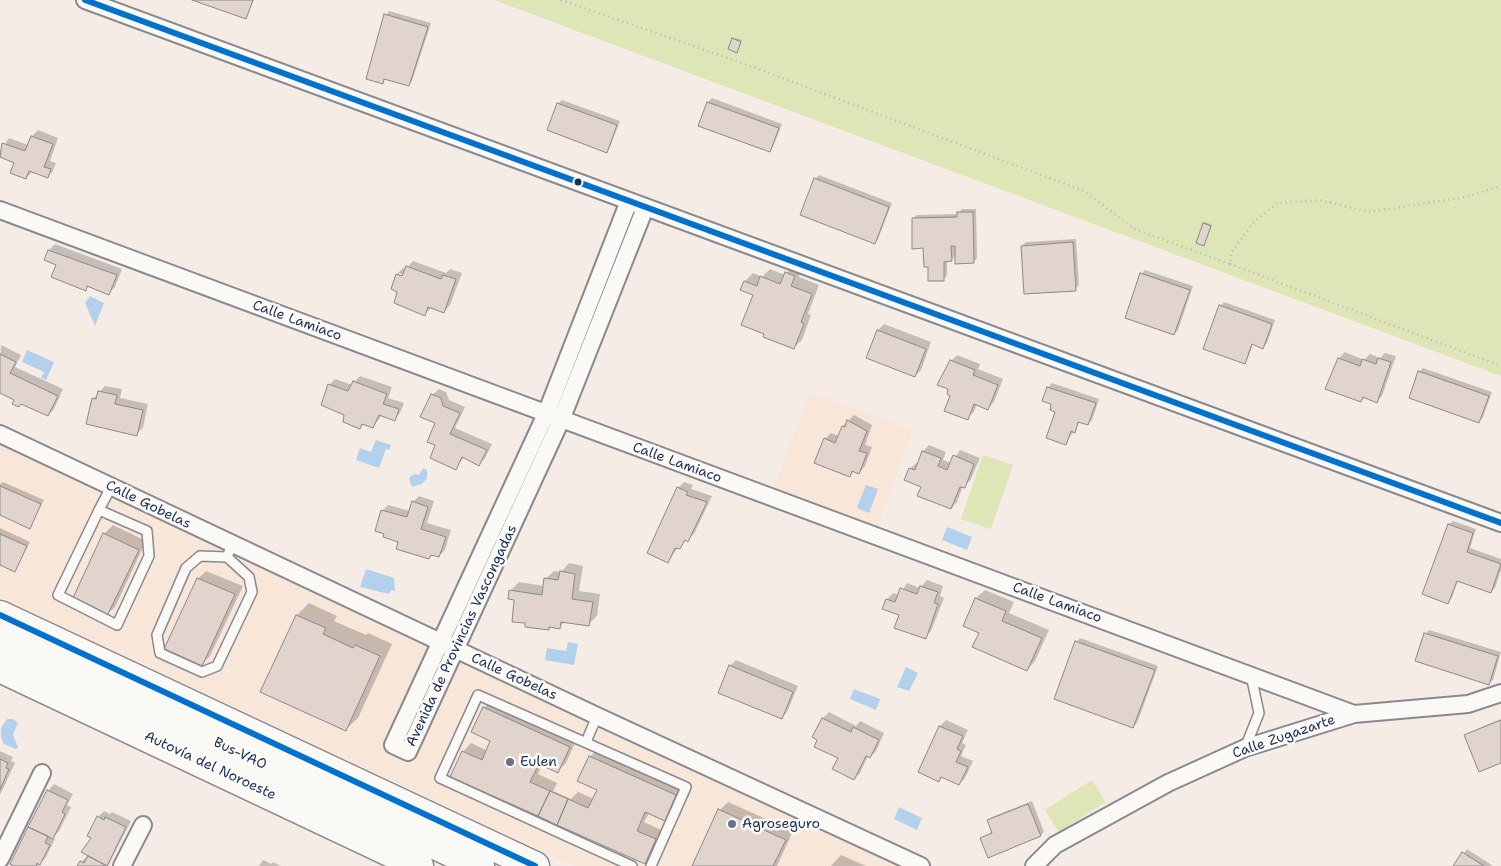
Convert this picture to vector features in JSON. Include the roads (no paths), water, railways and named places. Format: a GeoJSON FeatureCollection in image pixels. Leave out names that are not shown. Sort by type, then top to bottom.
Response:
{"type":"FeatureCollection","features":[{"type":"Feature","properties":{"kind":"highway"},"geometry":{"type":"LineString","coordinates":[[0,615],[534,866]]}},
{"type":"Feature","properties":{"kind":"highway","name":"Bus-VAO"},"geometry":{"type":"LineString","coordinates":[[0,642],[480,866]]}},
{"type":"Feature","properties":{"kind":"highway","name":"Autovía del Noroeste"},"geometry":{"type":"LineString","coordinates":[[0,668],[419,866]]}},
{"type":"Feature","properties":{"kind":"street"},"geometry":{"type":"LineString","coordinates":[[85,0],[1501,523]]}},
{"type":"Feature","properties":{"kind":"street","name":"Avenida de Provincias Vascongadas"},"geometry":{"type":"LineString","coordinates":[[554,417],[629,201]]}},
{"type":"Feature","properties":{"kind":"street","name":"Avenida de Provincias Vascongadas"},"geometry":{"type":"LineString","coordinates":[[449,647],[393,745],[408,752],[449,647],[554,417],[645,208]]}},
{"type":"Feature","properties":{"kind":"street","name":"Calle Lamiaco"},"geometry":{"type":"LineString","coordinates":[[0,210],[1354,714]]}},
{"type":"Feature","properties":{"kind":"street","name":"Calle Gobelas"},"geometry":{"type":"LineString","coordinates":[[0,434],[110,487],[230,551],[449,647],[921,866]]}},
{"type":"Feature","properties":{"kind":"street","name":"Calle Zugazarte"},"geometry":{"type":"LineString","coordinates":[[1034,866],[1055,845],[1168,783],[1245,748],[1354,714],[1468,704],[1501,693]]}},
{"type":"Feature","properties":{"kind":"street"},"geometry":{"type":"LineString","coordinates":[[0,858],[42,773]]}},
{"type":"Feature","properties":{"kind":"street"},"geometry":{"type":"LineString","coordinates":[[122,866],[143,825]]}},
{"type":"Feature","properties":{"kind":"lane"},"geometry":{"type":"LineString","coordinates":[[99,510],[148,531],[149,556],[117,625],[58,595],[110,487]]}},
{"type":"Feature","properties":{"kind":"lane"},"geometry":{"type":"LineString","coordinates":[[230,551],[249,577],[252,592],[217,666],[202,672],[160,653],[157,635],[186,568],[200,556],[230,551]]}},
{"type":"Feature","properties":{"kind":"lane"},"geometry":{"type":"LineString","coordinates":[[1245,748],[1258,713],[1251,675]]}},
{"type":"Feature","properties":{"kind":"lane"},"geometry":{"type":"LineString","coordinates":[[632,866],[440,778],[478,695],[686,787],[651,866]]}},
{"type":"Feature","properties":{"kind":"lane"},"geometry":{"type":"LineString","coordinates":[[586,742],[597,716]]}},
{"type":"Feature","properties":{"kind":"water"},"geometry":{"type":"Polygon","coordinates":[[[90,296],[104,303],[95,326],[85,303],[90,296]]]}},
{"type":"Feature","properties":{"kind":"water"},"geometry":{"type":"Polygon","coordinates":[[[27,350],[54,362],[46,380],[41,378],[44,372],[22,362],[27,350]]]}},
{"type":"Feature","properties":{"kind":"water"},"geometry":{"type":"Polygon","coordinates":[[[376,440],[391,445],[389,450],[386,449],[379,468],[356,460],[360,448],[371,452],[376,440]]]}},
{"type":"Feature","properties":{"kind":"water"},"geometry":{"type":"Polygon","coordinates":[[[423,468],[427,470],[427,478],[422,484],[412,487],[409,478],[414,474],[419,475],[423,468]]]}},
{"type":"Feature","properties":{"kind":"water"},"geometry":{"type":"Polygon","coordinates":[[[866,485],[878,489],[869,513],[857,508],[866,485]]]}},
{"type":"Feature","properties":{"kind":"water"},"geometry":{"type":"Polygon","coordinates":[[[947,527],[972,537],[967,550],[942,540],[947,527]]]}},
{"type":"Feature","properties":{"kind":"water"},"geometry":{"type":"Polygon","coordinates":[[[366,569],[394,578],[395,591],[391,590],[389,594],[360,587],[366,569]]]}},
{"type":"Feature","properties":{"kind":"water"},"geometry":{"type":"Polygon","coordinates":[[[568,642],[578,644],[574,665],[545,660],[547,648],[566,651],[568,642]]]}},
{"type":"Feature","properties":{"kind":"water"},"geometry":{"type":"Polygon","coordinates":[[[906,667],[918,673],[909,691],[897,687],[906,667]]]}},
{"type":"Feature","properties":{"kind":"water"},"geometry":{"type":"Polygon","coordinates":[[[854,689],[880,699],[876,710],[850,699],[854,689]]]}},
{"type":"Feature","properties":{"kind":"water"},"geometry":{"type":"Polygon","coordinates":[[[7,719],[13,719],[18,723],[13,735],[18,747],[16,749],[4,744],[1,738],[1,728],[7,719]]]}},
{"type":"Feature","properties":{"kind":"water"},"geometry":{"type":"Polygon","coordinates":[[[899,807],[922,818],[917,830],[894,819],[899,807]]]}},
{"type":"Feature","properties":{"kind":"place","name":"Eulen"},"geometry":{"type":"Point","coordinates":[510,762]}},
{"type":"Feature","properties":{"kind":"place","name":"Agroseguro"},"geometry":{"type":"Point","coordinates":[732,824]}}]}
